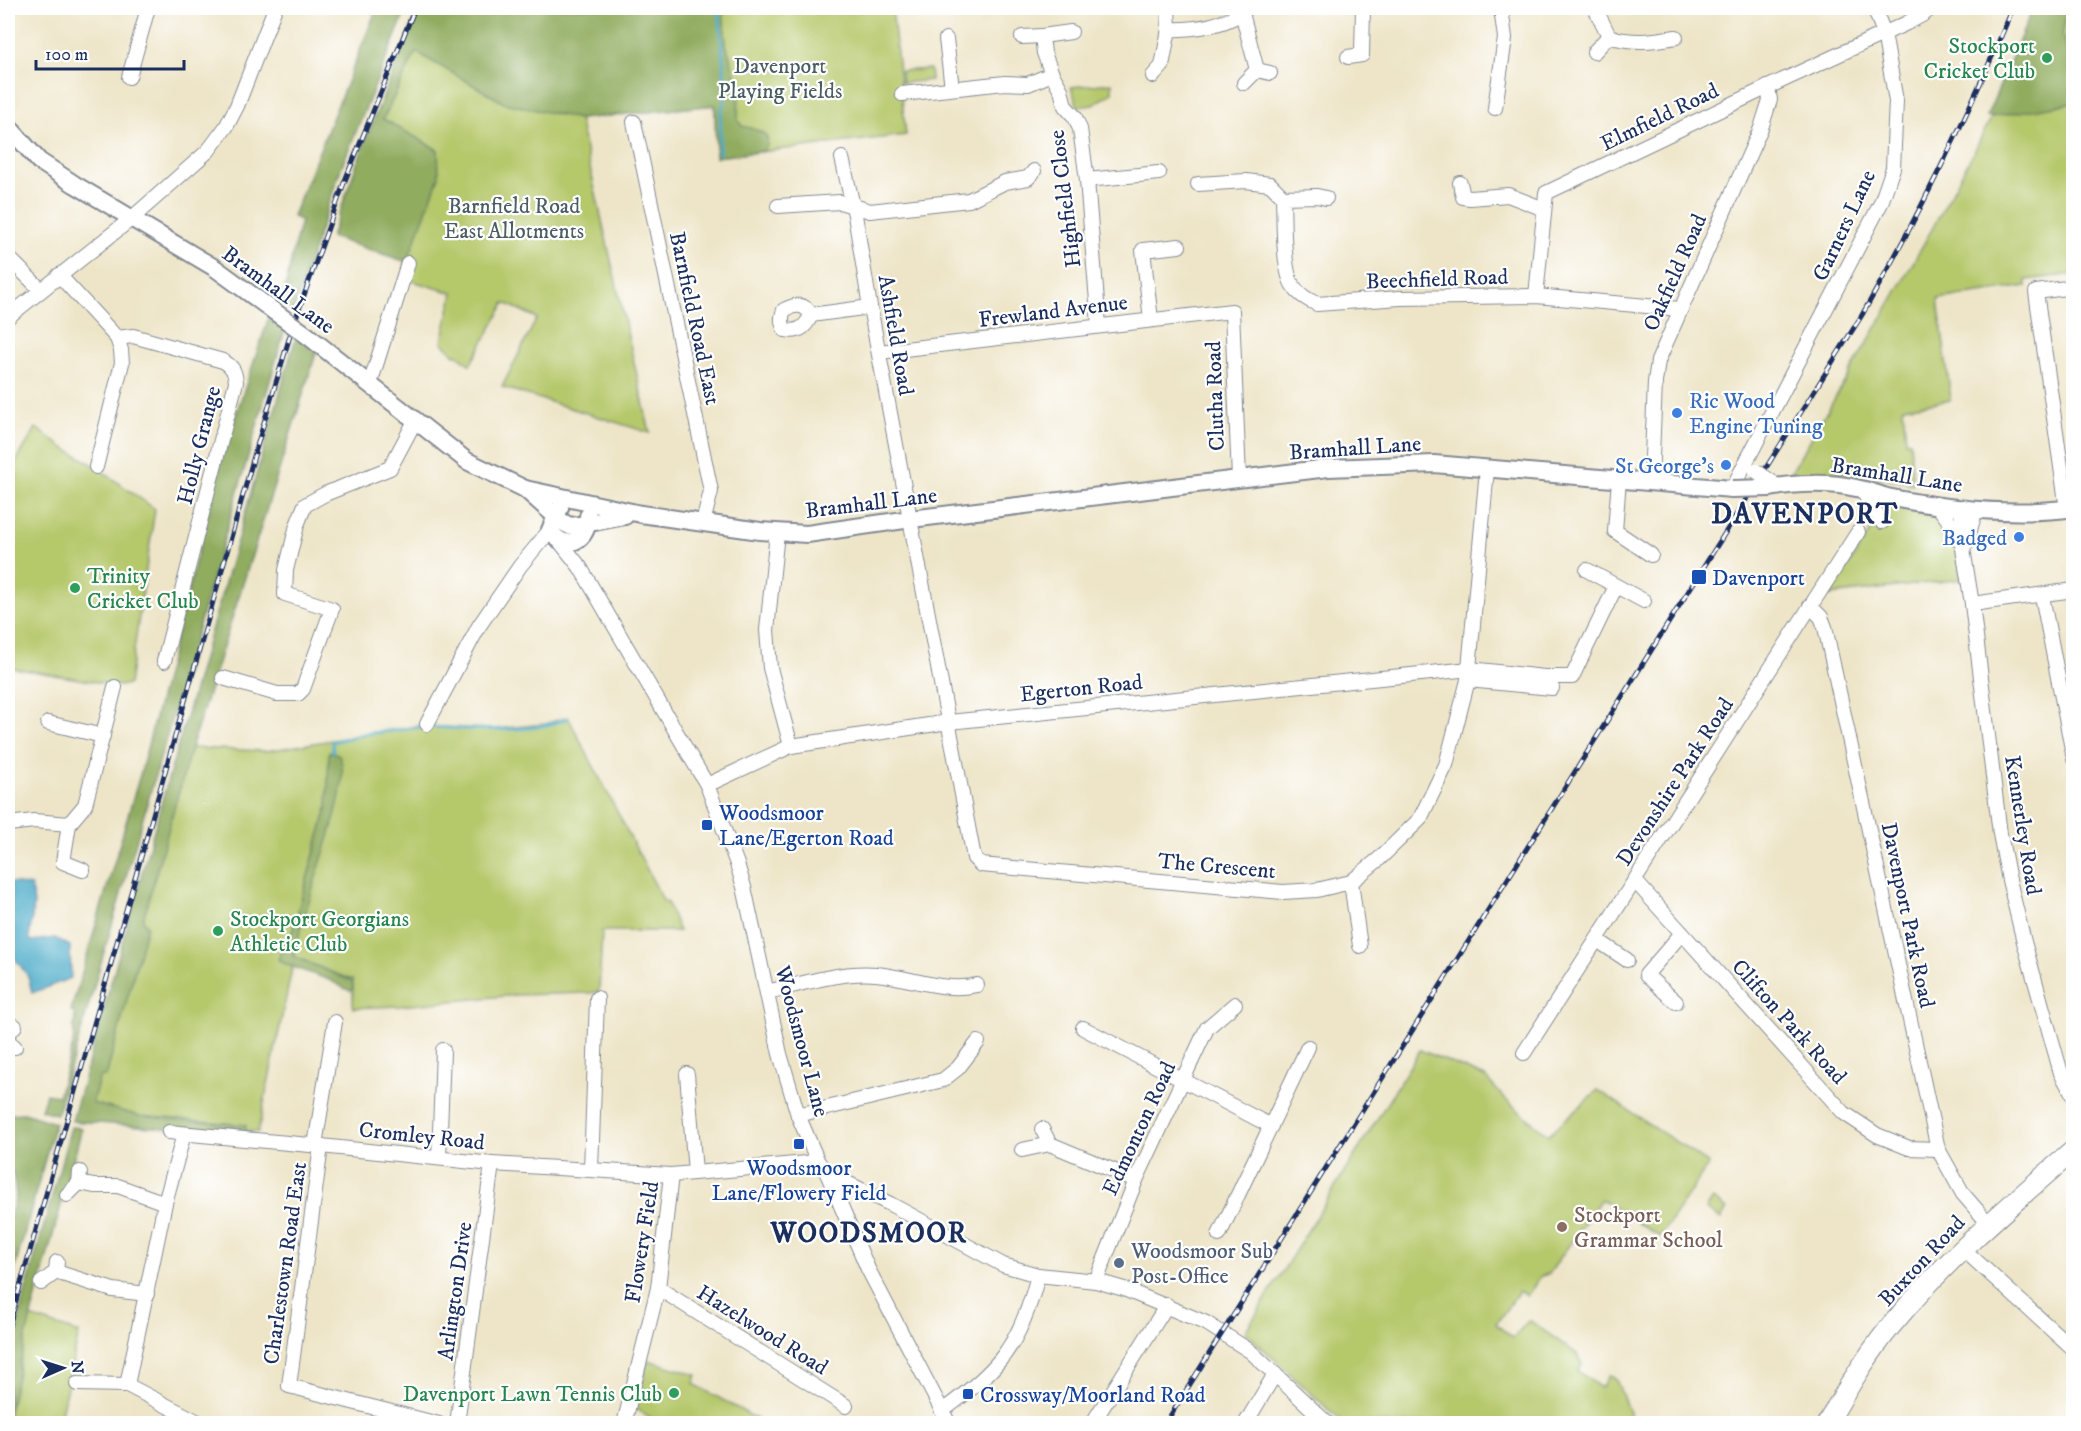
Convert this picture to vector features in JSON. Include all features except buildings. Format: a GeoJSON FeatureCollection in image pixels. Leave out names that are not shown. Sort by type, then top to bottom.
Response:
{"type":"FeatureCollection","features":[{"type":"Feature","properties":{"kind":"highway","name":"Buxton Road"},"geometry":{"type":"LineString","coordinates":[[1827,1424],[1863,1364],[1900,1314],[1989,1224],[2073,1150]]}},
{"type":"Feature","properties":{"kind":"main road","name":"Bramhall Lane"},"geometry":{"type":"LineString","coordinates":[[8,126],[39,160],[130,219],[215,268],[308,336],[467,461],[525,489],[641,514],[777,533],[807,534],[911,519],[1328,468],[1423,464],[1732,489],[1774,485],[1832,485],[1936,504],[2019,513],[2070,509]]}},
{"type":"Feature","properties":{"kind":"main road","name":"Bramhall Lane"},"geometry":{"type":"LineString","coordinates":[[525,489],[553,523],[555,538],[561,543],[572,542],[584,530],[605,519],[641,514]]}},
{"type":"Feature","properties":{"kind":"main road"},"geometry":{"type":"LineString","coordinates":[[553,523],[565,497]]}},
{"type":"Feature","properties":{"kind":"main road"},"geometry":{"type":"LineString","coordinates":[[582,502],[587,509],[584,530]]}},
{"type":"Feature","properties":{"kind":"main road","name":"Bramhall Lane"},"geometry":{"type":"LineString","coordinates":[[553,523],[584,530]]}},
{"type":"Feature","properties":{"kind":"street"},"geometry":{"type":"LineString","coordinates":[[129,77],[148,8]]}},
{"type":"Feature","properties":{"kind":"street"},"geometry":{"type":"LineString","coordinates":[[8,317],[130,219],[208,151],[226,127],[237,106],[275,8]]}},
{"type":"Feature","properties":{"kind":"street"},"geometry":{"type":"LineString","coordinates":[[1162,72],[1169,29],[1168,8]]}},
{"type":"Feature","properties":{"kind":"street"},"geometry":{"type":"LineString","coordinates":[[1348,57],[1362,55],[1363,8]]}},
{"type":"Feature","properties":{"kind":"street"},"geometry":{"type":"LineString","coordinates":[[1495,108],[1505,38],[1501,8]]}},
{"type":"Feature","properties":{"kind":"street"},"geometry":{"type":"LineString","coordinates":[[1595,8],[1609,36],[1624,41],[1676,37]]}},
{"type":"Feature","properties":{"kind":"street","name":"Garners Lane"},"geometry":{"type":"LineString","coordinates":[[1732,489],[1881,203],[1893,168],[1896,101],[1884,33],[1874,8]]}},
{"type":"Feature","properties":{"kind":"street","name":"Elmfield Road"},"geometry":{"type":"LineString","coordinates":[[1536,296],[1545,193],[1924,14],[1931,8]]}},
{"type":"Feature","properties":{"kind":"street"},"geometry":{"type":"LineString","coordinates":[[1169,29],[1194,29],[1226,21],[1244,10],[1264,72],[1244,83]]}},
{"type":"Feature","properties":{"kind":"street"},"geometry":{"type":"LineString","coordinates":[[1022,37],[1071,32]]}},
{"type":"Feature","properties":{"kind":"street","name":"Highfield Close"},"geometry":{"type":"LineString","coordinates":[[1042,36],[1044,53],[1061,90],[1065,106],[1075,117],[1080,129],[1087,180],[1099,326]]}},
{"type":"Feature","properties":{"kind":"street"},"geometry":{"type":"LineString","coordinates":[[1594,52],[1609,36]]}},
{"type":"Feature","properties":{"kind":"street"},"geometry":{"type":"LineString","coordinates":[[946,39],[952,88]]}},
{"type":"Feature","properties":{"kind":"street"},"geometry":{"type":"LineString","coordinates":[[902,94],[1005,83],[1028,84],[1052,74]]}},
{"type":"Feature","properties":{"kind":"street","name":"Oakfield Road"},"geometry":{"type":"LineString","coordinates":[[1651,482],[1658,361],[1761,128],[1770,100],[1768,87]]}},
{"type":"Feature","properties":{"kind":"street","name":"Barnfield Road East"},"geometry":{"type":"LineString","coordinates":[[633,122],[711,491],[703,523]]}},
{"type":"Feature","properties":{"kind":"street","name":"Ashfield Road"},"geometry":{"type":"LineString","coordinates":[[842,158],[911,519]]}},
{"type":"Feature","properties":{"kind":"street"},"geometry":{"type":"LineString","coordinates":[[778,206],[840,202],[870,211],[969,200],[1005,182],[1028,178],[1034,171]]}},
{"type":"Feature","properties":{"kind":"street"},"geometry":{"type":"LineString","coordinates":[[1087,180],[1159,173]]}},
{"type":"Feature","properties":{"kind":"street"},"geometry":{"type":"LineString","coordinates":[[1198,184],[1246,181],[1270,184],[1283,196],[1326,198]]}},
{"type":"Feature","properties":{"kind":"street"},"geometry":{"type":"LineString","coordinates":[[1460,183],[1463,197],[1508,195],[1544,209]]}},
{"type":"Feature","properties":{"kind":"street","name":"Beechfield Road"},"geometry":{"type":"LineString","coordinates":[[1283,196],[1286,263],[1289,278],[1294,288],[1306,299],[1317,304],[1398,298],[1536,296],[1680,309]]}},
{"type":"Feature","properties":{"kind":"street"},"geometry":{"type":"LineString","coordinates":[[1150,320],[1143,250],[1179,246]]}},
{"type":"Feature","properties":{"kind":"street"},"geometry":{"type":"LineString","coordinates":[[8,257],[41,290]]}},
{"type":"Feature","properties":{"kind":"street"},"geometry":{"type":"LineString","coordinates":[[370,384],[408,263]]}},
{"type":"Feature","properties":{"kind":"street"},"geometry":{"type":"LineString","coordinates":[[59,275],[117,338],[122,350],[122,363],[96,467]]}},
{"type":"Feature","properties":{"kind":"street"},"geometry":{"type":"LineString","coordinates":[[2070,509],[2037,292],[2073,287]]}},
{"type":"Feature","properties":{"kind":"street"},"geometry":{"type":"LineString","coordinates":[[811,315],[870,307]]}},
{"type":"Feature","properties":{"kind":"street","name":"Frewland Avenue"},"geometry":{"type":"LineString","coordinates":[[879,352],[1232,311]]}},
{"type":"Feature","properties":{"kind":"street","name":"Clutha Road"},"geometry":{"type":"LineString","coordinates":[[1232,311],[1239,479]]}},
{"type":"Feature","properties":{"kind":"street","name":"Holly Grange"},"geometry":{"type":"LineString","coordinates":[[117,338],[132,336],[223,361],[230,365],[236,375],[165,656],[152,648]]}},
{"type":"Feature","properties":{"kind":"street"},"geometry":{"type":"LineString","coordinates":[[223,678],[277,694],[298,694],[303,689],[332,609],[285,594],[286,570],[297,525],[305,505],[325,494],[390,468],[415,421]]}},
{"type":"Feature","properties":{"kind":"street","name":"Garners Lane"},"geometry":{"type":"LineString","coordinates":[[1755,445],[1753,461],[1756,471],[1774,485]]}},
{"type":"Feature","properties":{"kind":"street","name":"The Crescent"},"geometry":{"type":"LineString","coordinates":[[911,519],[974,858],[981,865],[1281,892],[1317,890],[1351,882],[1379,859],[1420,819],[1446,765],[1469,675],[1487,469]]}},
{"type":"Feature","properties":{"kind":"street"},"geometry":{"type":"LineString","coordinates":[[1619,480],[1615,531],[1651,555]]}},
{"type":"Feature","properties":{"kind":"street"},"geometry":{"type":"LineString","coordinates":[[1862,490],[1882,522]]}},
{"type":"Feature","properties":{"kind":"street"},"geometry":{"type":"LineString","coordinates":[[1936,504],[1949,521],[1964,553]]}},
{"type":"Feature","properties":{"kind":"street"},"geometry":{"type":"LineString","coordinates":[[1964,553],[1960,530],[1969,508]]}},
{"type":"Feature","properties":{"kind":"street"},"geometry":{"type":"LineString","coordinates":[[427,723],[479,627],[520,566],[553,523]]}},
{"type":"Feature","properties":{"kind":"street"},"geometry":{"type":"LineString","coordinates":[[580,567],[584,530]]}},
{"type":"Feature","properties":{"kind":"street","name":"Devonshire Park Road"},"geometry":{"type":"LineString","coordinates":[[1524,1053],[1858,532]]}},
{"type":"Feature","properties":{"kind":"street"},"geometry":{"type":"LineString","coordinates":[[777,533],[767,630],[770,668],[791,746]]}},
{"type":"Feature","properties":{"kind":"street","name":"Woodsmoor Lane"},"geometry":{"type":"LineString","coordinates":[[561,543],[580,567],[707,785],[737,864],[780,1054],[798,1115],[818,1162],[826,1173],[890,1204],[1003,1265],[1038,1275],[1095,1281],[1124,1289],[1206,1323],[1250,1351],[1328,1424]]}},
{"type":"Feature","properties":{"kind":"street","name":"Kennerley Road"},"geometry":{"type":"LineString","coordinates":[[1964,553],[2000,834],[2008,879],[2061,1073],[2073,1096]]}},
{"type":"Feature","properties":{"kind":"street"},"geometry":{"type":"LineString","coordinates":[[1587,570],[1644,601]]}},
{"type":"Feature","properties":{"kind":"street"},"geometry":{"type":"LineString","coordinates":[[1469,675],[1572,677],[1616,586]]}},
{"type":"Feature","properties":{"kind":"street"},"geometry":{"type":"LineString","coordinates":[[1972,604],[2073,590]]}},
{"type":"Feature","properties":{"kind":"street"},"geometry":{"type":"LineString","coordinates":[[2042,596],[2073,759]]}},
{"type":"Feature","properties":{"kind":"street","name":"Davenport Park Road"},"geometry":{"type":"LineString","coordinates":[[1810,606],[1821,617],[1825,627],[1938,1149],[1963,1194],[1989,1224]]}},
{"type":"Feature","properties":{"kind":"street"},"geometry":{"type":"LineString","coordinates":[[1469,675],[1552,688]]}},
{"type":"Feature","properties":{"kind":"street","name":"Egerton Road"},"geometry":{"type":"LineString","coordinates":[[707,785],[791,746],[949,722],[1469,675]]}},
{"type":"Feature","properties":{"kind":"street"},"geometry":{"type":"LineString","coordinates":[[83,870],[63,862],[69,824],[85,805],[115,687]]}},
{"type":"Feature","properties":{"kind":"street"},"geometry":{"type":"LineString","coordinates":[[48,723],[103,736]]}},
{"type":"Feature","properties":{"kind":"street"},"geometry":{"type":"LineString","coordinates":[[8,824],[34,821],[69,824]]}},
{"type":"Feature","properties":{"kind":"street","name":"Clifton Park Road"},"geometry":{"type":"LineString","coordinates":[[1635,881],[1844,1113],[1877,1135],[1909,1148],[1938,1149]]}},
{"type":"Feature","properties":{"kind":"street"},"geometry":{"type":"LineString","coordinates":[[1351,882],[1360,946]]}},
{"type":"Feature","properties":{"kind":"street"},"geometry":{"type":"LineString","coordinates":[[1637,968],[1682,933]]}},
{"type":"Feature","properties":{"kind":"street"},"geometry":{"type":"LineString","coordinates":[[1597,940],[1637,968],[1676,1002]]}},
{"type":"Feature","properties":{"kind":"street"},"geometry":{"type":"LineString","coordinates":[[767,992],[846,976],[876,974],[962,988],[977,985]]}},
{"type":"Feature","properties":{"kind":"street"},"geometry":{"type":"LineString","coordinates":[[591,1169],[597,998]]}},
{"type":"Feature","properties":{"kind":"street","name":"Edmonton Road"},"geometry":{"type":"LineString","coordinates":[[1095,1281],[1136,1180],[1207,1028],[1235,1004]]}},
{"type":"Feature","properties":{"kind":"street","name":"Charlestown Road East"},"geometry":{"type":"LineString","coordinates":[[335,1022],[289,1386],[439,1424]]}},
{"type":"Feature","properties":{"kind":"street"},"geometry":{"type":"LineString","coordinates":[[1083,1028],[1271,1126]]}},
{"type":"Feature","properties":{"kind":"street"},"geometry":{"type":"LineString","coordinates":[[798,1115],[943,1080],[958,1068],[978,1042]]}},
{"type":"Feature","properties":{"kind":"street"},"geometry":{"type":"LineString","coordinates":[[1219,1235],[1308,1047]]}},
{"type":"Feature","properties":{"kind":"street"},"geometry":{"type":"LineString","coordinates":[[439,1158],[443,1050]]}},
{"type":"Feature","properties":{"kind":"street"},"geometry":{"type":"LineString","coordinates":[[687,1074],[695,1172]]}},
{"type":"Feature","properties":{"kind":"street"},"geometry":{"type":"LineString","coordinates":[[1042,1129],[1050,1144]]}},
{"type":"Feature","properties":{"kind":"street","name":"Cromley Road"},"geometry":{"type":"LineString","coordinates":[[169,1132],[492,1164],[671,1175]]}},
{"type":"Feature","properties":{"kind":"street"},"geometry":{"type":"LineString","coordinates":[[127,1385],[165,1203],[184,1134]]}},
{"type":"Feature","properties":{"kind":"street"},"geometry":{"type":"LineString","coordinates":[[1022,1150],[1050,1144],[1136,1180]]}},
{"type":"Feature","properties":{"kind":"street","name":"Flowery Field"},"geometry":{"type":"LineString","coordinates":[[624,1424],[658,1288],[671,1175],[818,1162]]}},
{"type":"Feature","properties":{"kind":"street","name":"Arlington Drive"},"geometry":{"type":"LineString","coordinates":[[457,1424],[492,1164]]}},
{"type":"Feature","properties":{"kind":"street"},"geometry":{"type":"LineString","coordinates":[[826,1173],[868,1269],[946,1417],[998,1364],[1017,1336],[1030,1308],[1038,1275]]}},
{"type":"Feature","properties":{"kind":"street"},"geometry":{"type":"LineString","coordinates":[[68,1195],[80,1177],[94,1186],[118,1186],[165,1203]]}},
{"type":"Feature","properties":{"kind":"street"},"geometry":{"type":"LineString","coordinates":[[1963,1249],[2073,1350]]}},
{"type":"Feature","properties":{"kind":"street"},"geometry":{"type":"LineString","coordinates":[[41,1283],[57,1267],[113,1290],[147,1294]]}},
{"type":"Feature","properties":{"kind":"street","name":"Hazelwood Road"},"geometry":{"type":"LineString","coordinates":[[658,1288],[846,1406]]}},
{"type":"Feature","properties":{"kind":"street"},"geometry":{"type":"LineString","coordinates":[[1092,1424],[1167,1305]]}},
{"type":"Feature","properties":{"kind":"street"},"geometry":{"type":"LineString","coordinates":[[1245,1424],[1275,1374]]}},
{"type":"Feature","properties":{"kind":"street"},"geometry":{"type":"LineString","coordinates":[[77,1384],[127,1385],[202,1424]]}},
{"type":"Feature","properties":{"kind":"green space"},"geometry":{"type":"Polygon","coordinates":[[[377,8],[407,8],[341,168],[293,311],[281,303],[301,221],[293,216],[377,8]]]}},
{"type":"Feature","properties":{"kind":"green space"},"geometry":{"type":"Polygon","coordinates":[[[419,8],[723,8],[726,44],[739,88],[738,121],[742,126],[758,130],[766,135],[767,144],[764,151],[716,157],[715,105],[579,119],[504,103],[416,52],[383,119],[438,150],[439,177],[407,262],[331,237],[365,141],[419,8]]]}},
{"type":"Feature","properties":{"kind":"green space"},"geometry":{"type":"Polygon","coordinates":[[[432,8],[892,8],[906,135],[716,157],[715,105],[579,119],[650,433],[502,387],[537,318],[505,303],[470,365],[442,342],[453,293],[405,279],[407,262],[438,163],[438,150],[383,119],[416,52],[432,8]]]}},
{"type":"Feature","properties":{"kind":"green space","name":"Stockport Cricket Club"},"geometry":{"type":"Polygon","coordinates":[[[2033,8],[2068,8],[2062,35],[2073,71],[2073,103],[1987,116],[2033,8]]]}},
{"type":"Feature","properties":{"kind":"green space"},"geometry":{"type":"Polygon","coordinates":[[[2042,8],[2073,8],[2073,274],[2026,280],[2026,286],[1938,299],[1951,400],[1903,407],[1906,441],[1910,441],[1913,484],[1857,474],[1790,474],[1928,237],[2010,81],[2042,8]]]}},
{"type":"Feature","properties":{"kind":"green space"},"geometry":{"type":"Polygon","coordinates":[[[930,69],[931,80],[902,83],[901,71],[930,69]]]}},
{"type":"Feature","properties":{"kind":"green space"},"geometry":{"type":"Polygon","coordinates":[[[1112,83],[1112,93],[1093,105],[1078,107],[1071,87],[1112,83]]]}},
{"type":"Feature","properties":{"kind":"green space"},"geometry":{"type":"Polygon","coordinates":[[[269,317],[285,329],[57,1114],[41,1110],[46,1094],[58,1096],[73,1045],[75,1015],[71,1010],[142,768],[226,444],[269,317]]]}},
{"type":"Feature","properties":{"kind":"green space"},"geometry":{"type":"Polygon","coordinates":[[[296,337],[317,350],[191,748],[143,920],[147,926],[106,1077],[100,1076],[92,1103],[140,1116],[246,1125],[245,1134],[72,1121],[172,766],[296,337]]]}},
{"type":"Feature","properties":{"kind":"green space","name":"Trinity Cricket Club"},"geometry":{"type":"Polygon","coordinates":[[[36,428],[155,509],[129,684],[120,686],[8,667],[8,475],[36,428]]]}},
{"type":"Feature","properties":{"kind":"green space"},"geometry":{"type":"Polygon","coordinates":[[[1886,506],[1923,513],[1943,524],[1954,544],[1962,579],[1830,595],[1886,506]]]}},
{"type":"Feature","properties":{"kind":"green space"},"geometry":{"type":"Polygon","coordinates":[[[568,717],[664,902],[667,902],[679,931],[602,931],[599,992],[588,993],[516,995],[353,1008],[353,980],[294,959],[258,1132],[83,1117],[191,748],[266,751],[417,726],[494,729],[545,724],[568,717]]]}},
{"type":"Feature","properties":{"kind":"green space"},"geometry":{"type":"Polygon","coordinates":[[[329,752],[338,754],[342,765],[339,798],[293,956],[352,981],[351,991],[278,960],[283,945],[292,932],[327,808],[329,752]]]}},
{"type":"Feature","properties":{"kind":"green space"},"geometry":{"type":"Polygon","coordinates":[[[1420,1050],[1485,1077],[1506,1100],[1548,1135],[1598,1090],[1709,1164],[1660,1237],[1601,1199],[1549,1274],[1541,1276],[1527,1296],[1519,1291],[1496,1324],[1513,1338],[1529,1320],[1577,1354],[1582,1365],[1578,1371],[1601,1388],[1609,1375],[1616,1379],[1633,1423],[1343,1423],[1245,1332],[1420,1050]]]}},
{"type":"Feature","properties":{"kind":"green space"},"geometry":{"type":"Polygon","coordinates":[[[24,1113],[55,1123],[8,1293],[8,1224],[16,1195],[13,1173],[8,1168],[8,1114],[24,1113]]]}},
{"type":"Feature","properties":{"kind":"green space"},"geometry":{"type":"Polygon","coordinates":[[[71,1127],[82,1128],[31,1316],[8,1415],[8,1355],[71,1127]]]}},
{"type":"Feature","properties":{"kind":"green space"},"geometry":{"type":"Polygon","coordinates":[[[1713,1199],[1727,1209],[1721,1219],[1706,1209],[1713,1199]]]}},
{"type":"Feature","properties":{"kind":"green space"},"geometry":{"type":"Polygon","coordinates":[[[28,1316],[79,1333],[59,1423],[8,1424],[8,1399],[28,1316]]]}},
{"type":"Feature","properties":{"kind":"green space","name":"Davenport Lawn Tennis Club"},"geometry":{"type":"Polygon","coordinates":[[[648,1360],[697,1375],[694,1384],[764,1423],[660,1423],[636,1409],[648,1360]]]}},
{"type":"Feature","properties":{"kind":"water"},"geometry":{"type":"Polygon","coordinates":[[[8,884],[31,886],[34,903],[29,938],[32,941],[55,938],[70,946],[71,978],[32,993],[28,976],[13,956],[8,959],[8,884]]]}},
{"type":"Feature","properties":{"kind":"waterway"},"geometry":{"type":"LineString","coordinates":[[719,8],[726,96],[721,112],[719,154]]}},
{"type":"Feature","properties":{"kind":"waterway"},"geometry":{"type":"LineString","coordinates":[[430,727],[482,730],[518,729],[568,718]]}},
{"type":"Feature","properties":{"kind":"waterway"},"geometry":{"type":"LineString","coordinates":[[333,752],[332,742],[364,734],[423,727]]}},
{"type":"Feature","properties":{"kind":"railway"},"geometry":{"type":"LineString","coordinates":[[8,1329],[254,456],[292,329],[344,183],[415,8]]}},
{"type":"Feature","properties":{"kind":"railway"},"geometry":{"type":"LineString","coordinates":[[1165,1424],[1862,315],[1942,164],[2013,8]]}},
{"type":"Feature","properties":{"kind":"place","name":"Stockport Cricket Club"},"geometry":{"type":"Point","coordinates":[2047,58]}},
{"type":"Feature","properties":{"kind":"place","name":"Ric Wood Engine Tuning"},"geometry":{"type":"Point","coordinates":[1677,413]}},
{"type":"Feature","properties":{"kind":"place","name":"St George's"},"geometry":{"type":"Point","coordinates":[1726,465]}},
{"type":"Feature","properties":{"kind":"place","name":"Badged"},"geometry":{"type":"Point","coordinates":[2019,537]}},
{"type":"Feature","properties":{"kind":"place","name":"Davenport"},"geometry":{"type":"Point","coordinates":[1699,577]}},
{"type":"Feature","properties":{"kind":"place","name":"Trinity Cricket Club"},"geometry":{"type":"Point","coordinates":[75,588]}},
{"type":"Feature","properties":{"kind":"place","name":"Woodsmoor Lane/Egerton Road"},"geometry":{"type":"Point","coordinates":[707,825]}},
{"type":"Feature","properties":{"kind":"place","name":"Stockport Georgians Athletic Club"},"geometry":{"type":"Point","coordinates":[218,931]}},
{"type":"Feature","properties":{"kind":"place","name":"Woodsmoor Lane/Flowery Field"},"geometry":{"type":"Point","coordinates":[799,1144]}},
{"type":"Feature","properties":{"kind":"place","name":"Stockport Grammar School"},"geometry":{"type":"Point","coordinates":[1562,1227]}},
{"type":"Feature","properties":{"kind":"place","name":"Woodsmoor Sub Post-Office"},"geometry":{"type":"Point","coordinates":[1119,1263]}},
{"type":"Feature","properties":{"kind":"place","name":"Davenport Lawn Tennis Club"},"geometry":{"type":"Point","coordinates":[674,1393]}},
{"type":"Feature","properties":{"kind":"place","name":"Crossway/Moorland Road"},"geometry":{"type":"Point","coordinates":[968,1394]}},
{"type":"Feature","properties":{"kind":"district","name":"DAVENPORT"},"geometry":{"type":"Point","coordinates":[1805,513]}},
{"type":"Feature","properties":{"kind":"district","name":"WOODSMOOR"},"geometry":{"type":"Point","coordinates":[869,1232]}},
{"type":"Feature","properties":{"kind":"park label","name":"Davenport Playing Fields"},"geometry":{"type":"Point","coordinates":[780,78]}},
{"type":"Feature","properties":{"kind":"park label","name":"Barnfield Road East Allotments"},"geometry":{"type":"Point","coordinates":[514,218]}}]}
